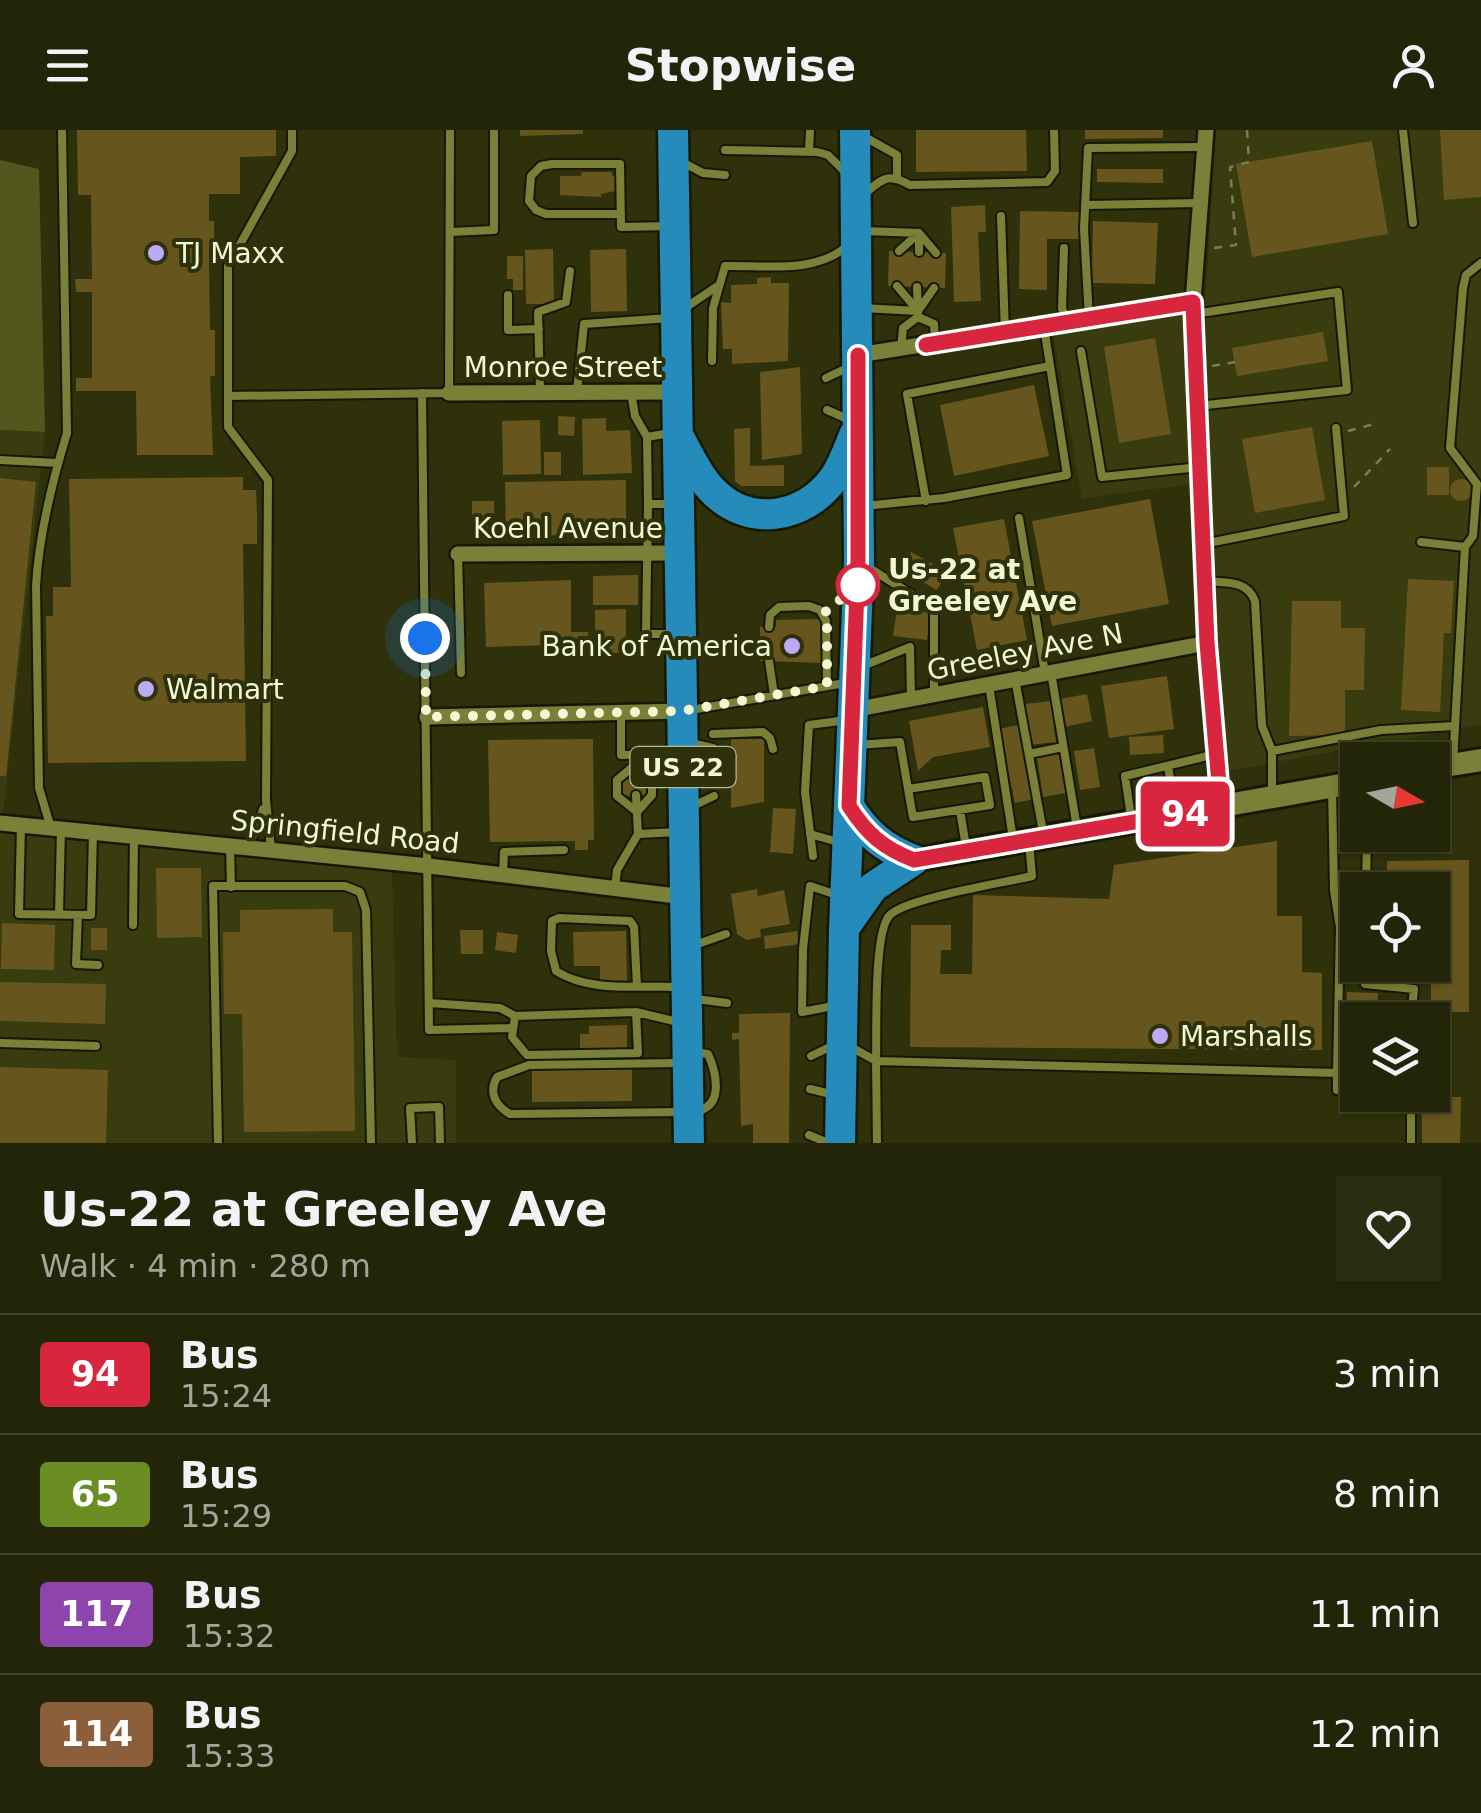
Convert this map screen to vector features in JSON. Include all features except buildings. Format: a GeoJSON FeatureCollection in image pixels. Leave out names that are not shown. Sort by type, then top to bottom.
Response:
{"type":"FeatureCollection","features":[{"type":"Feature","properties":{"kind":"highway"},"geometry":{"type":"LineString","coordinates":[[840,1143],[849,702],[859,506],[855,130]]}},
{"type":"Feature","properties":{"kind":"highway","name":"US 22"},"geometry":{"type":"LineString","coordinates":[[674,144],[676,392],[662,435],[663,504],[679,552],[689,1135]]}},
{"type":"Feature","properties":{"kind":"highway"},"geometry":{"type":"LineString","coordinates":[[662,435],[721,499],[749,512],[775,514],[804,506],[820,494],[840,468],[859,424]]}},
{"type":"Feature","properties":{"kind":"highway"},"geometry":{"type":"LineString","coordinates":[[849,806],[872,838],[914,860]]}},
{"type":"Feature","properties":{"kind":"highway"},"geometry":{"type":"LineString","coordinates":[[845,914],[873,887],[914,860]]}},
{"type":"Feature","properties":{"kind":"street"},"geometry":{"type":"LineString","coordinates":[[1206,130],[1193,308],[1207,643],[1221,807]]}},
{"type":"Feature","properties":{"kind":"street"},"geometry":{"type":"LineString","coordinates":[[858,359],[1068,322],[1193,308]]}},
{"type":"Feature","properties":{"kind":"street","name":"Monroe Street"},"geometry":{"type":"LineString","coordinates":[[449,393],[676,392]]}},
{"type":"Feature","properties":{"kind":"street","name":"Koehl Avenue"},"geometry":{"type":"LineString","coordinates":[[458,554],[679,552]]}},
{"type":"Feature","properties":{"kind":"street","name":"Greeley Ave N"},"geometry":{"type":"LineString","coordinates":[[849,702],[911,699],[1207,643]]}},
{"type":"Feature","properties":{"kind":"street"},"geometry":{"type":"LineString","coordinates":[[426,717],[621,711],[682,735]]}},
{"type":"Feature","properties":{"kind":"street"},"geometry":{"type":"LineString","coordinates":[[1450,765],[1481,760]]}},
{"type":"Feature","properties":{"kind":"street"},"geometry":{"type":"LineString","coordinates":[[914,860],[1340,785]]}},
{"type":"Feature","properties":{"kind":"street","name":"Springfield Road"},"geometry":{"type":"LineString","coordinates":[[0,823],[685,896]]}},
{"type":"Feature","properties":{"kind":"lane"},"geometry":{"type":"LineString","coordinates":[[59,914],[56,829],[39,788],[36,586],[38,555],[67,433],[62,130]]}},
{"type":"Feature","properties":{"kind":"lane"},"geometry":{"type":"LineString","coordinates":[[272,849],[266,800],[268,480],[228,427],[228,266],[292,151],[292,130]]}},
{"type":"Feature","properties":{"kind":"lane"},"geometry":{"type":"LineString","coordinates":[[228,396],[449,393],[450,130]]}},
{"type":"Feature","properties":{"kind":"lane"},"geometry":{"type":"LineString","coordinates":[[450,232],[494,230],[494,130]]}},
{"type":"Feature","properties":{"kind":"lane"},"geometry":{"type":"LineString","coordinates":[[810,130],[810,151]]}},
{"type":"Feature","properties":{"kind":"lane"},"geometry":{"type":"LineString","coordinates":[[855,130],[897,155],[897,178]]}},
{"type":"Feature","properties":{"kind":"lane"},"geometry":{"type":"LineString","coordinates":[[725,150],[810,151],[834,160],[856,194],[884,178],[897,178],[910,185],[1047,182],[1055,171],[1054,130]]}},
{"type":"Feature","properties":{"kind":"lane"},"geometry":{"type":"LineString","coordinates":[[1403,130],[1413,223]]}},
{"type":"Feature","properties":{"kind":"lane"},"geometry":{"type":"LineString","coordinates":[[674,144],[703,173],[725,175]]}},
{"type":"Feature","properties":{"kind":"lane"},"geometry":{"type":"LineString","coordinates":[[1089,319],[1088,148],[1205,147]]}},
{"type":"Feature","properties":{"kind":"lane"},"geometry":{"type":"LineString","coordinates":[[621,214],[546,214],[536,210],[530,201],[531,176],[541,166],[620,164],[621,214],[621,227],[674,226]]}},
{"type":"Feature","properties":{"kind":"lane"},"geometry":{"type":"LineString","coordinates":[[1086,205],[1200,203]]}},
{"type":"Feature","properties":{"kind":"lane"},"geometry":{"type":"LineString","coordinates":[[1001,216],[1005,332]]}},
{"type":"Feature","properties":{"kind":"lane"},"geometry":{"type":"LineString","coordinates":[[900,251],[919,233]]}},
{"type":"Feature","properties":{"kind":"lane"},"geometry":{"type":"LineString","coordinates":[[919,233],[919,252]]}},
{"type":"Feature","properties":{"kind":"lane"},"geometry":{"type":"LineString","coordinates":[[712,361],[713,308],[725,266],[809,265],[832,258],[857,234],[919,233],[936,252]]}},
{"type":"Feature","properties":{"kind":"lane"},"geometry":{"type":"LineString","coordinates":[[1064,248],[1062,309],[1068,322]]}},
{"type":"Feature","properties":{"kind":"lane"},"geometry":{"type":"LineString","coordinates":[[1450,743],[1455,726],[1465,547],[1473,536],[1477,484],[1450,448],[1463,288],[1466,276],[1481,263]]}},
{"type":"Feature","properties":{"kind":"lane"},"geometry":{"type":"LineString","coordinates":[[540,392],[538,312],[566,302],[570,271]]}},
{"type":"Feature","properties":{"kind":"lane"},"geometry":{"type":"LineString","coordinates":[[577,392],[584,324],[676,318],[690,302],[719,285]]}},
{"type":"Feature","properties":{"kind":"lane"},"geometry":{"type":"LineString","coordinates":[[897,286],[918,314],[934,324],[935,344]]}},
{"type":"Feature","properties":{"kind":"lane"},"geometry":{"type":"LineString","coordinates":[[917,287],[918,314]]}},
{"type":"Feature","properties":{"kind":"lane"},"geometry":{"type":"LineString","coordinates":[[901,350],[903,328],[918,314],[934,288]]}},
{"type":"Feature","properties":{"kind":"lane"},"geometry":{"type":"LineString","coordinates":[[1193,308],[1338,292],[1348,390],[1197,406]]}},
{"type":"Feature","properties":{"kind":"lane"},"geometry":{"type":"LineString","coordinates":[[508,295],[508,330],[538,329]]}},
{"type":"Feature","properties":{"kind":"lane"},"geometry":{"type":"LineString","coordinates":[[858,307],[918,314]]}},
{"type":"Feature","properties":{"kind":"lane"},"geometry":{"type":"LineString","coordinates":[[859,506],[926,501],[1068,475],[1044,326]]}},
{"type":"Feature","properties":{"kind":"lane"},"geometry":{"type":"LineString","coordinates":[[1081,352],[1102,477],[1200,468]]}},
{"type":"Feature","properties":{"kind":"lane"},"geometry":{"type":"LineString","coordinates":[[826,378],[858,359]]}},
{"type":"Feature","properties":{"kind":"lane"},"geometry":{"type":"LineString","coordinates":[[926,501],[907,394],[1050,366]]}},
{"type":"Feature","properties":{"kind":"lane"},"geometry":{"type":"LineString","coordinates":[[631,392],[636,416],[662,435]]}},
{"type":"Feature","properties":{"kind":"lane"},"geometry":{"type":"LineString","coordinates":[[422,393],[429,1030],[512,1028]]}},
{"type":"Feature","properties":{"kind":"lane"},"geometry":{"type":"LineString","coordinates":[[827,410],[859,424]]}},
{"type":"Feature","properties":{"kind":"lane"},"geometry":{"type":"LineString","coordinates":[[1202,544],[1344,516],[1336,430]]}},
{"type":"Feature","properties":{"kind":"lane"},"geometry":{"type":"LineString","coordinates":[[0,460],[57,464]]}},
{"type":"Feature","properties":{"kind":"lane"},"geometry":{"type":"LineString","coordinates":[[663,504],[646,553],[646,634],[680,634]]}},
{"type":"Feature","properties":{"kind":"lane"},"geometry":{"type":"LineString","coordinates":[[1019,518],[1078,833]]}},
{"type":"Feature","properties":{"kind":"lane"},"geometry":{"type":"LineString","coordinates":[[1421,542],[1465,547]]}},
{"type":"Feature","properties":{"kind":"lane"},"geometry":{"type":"LineString","coordinates":[[458,554],[462,673]]}},
{"type":"Feature","properties":{"kind":"lane"},"geometry":{"type":"LineString","coordinates":[[858,561],[932,607],[934,695]]}},
{"type":"Feature","properties":{"kind":"lane"},"geometry":{"type":"LineString","coordinates":[[1204,581],[1242,584],[1251,590],[1255,601],[1262,726],[1272,751],[1272,798]]}},
{"type":"Feature","properties":{"kind":"lane"},"geometry":{"type":"LineString","coordinates":[[646,592],[680,592]]}},
{"type":"Feature","properties":{"kind":"lane"},"geometry":{"type":"LineString","coordinates":[[769,627],[770,615],[779,607],[820,610],[849,702]]}},
{"type":"Feature","properties":{"kind":"lane"},"geometry":{"type":"LineString","coordinates":[[812,856],[805,792],[809,724],[849,702],[910,647],[911,699]]}},
{"type":"Feature","properties":{"kind":"lane"},"geometry":{"type":"LineString","coordinates":[[770,660],[774,696]]}},
{"type":"Feature","properties":{"kind":"lane"},"geometry":{"type":"LineString","coordinates":[[876,1143],[880,936],[889,915],[910,904],[1032,876],[1028,754],[1015,679]]}},
{"type":"Feature","properties":{"kind":"lane"},"geometry":{"type":"LineString","coordinates":[[989,684],[1029,841]]}},
{"type":"Feature","properties":{"kind":"lane"},"geometry":{"type":"LineString","coordinates":[[637,812],[617,796],[617,780],[636,760],[682,735],[774,696],[849,702],[900,742],[908,789],[913,817],[990,805],[985,776],[908,789]]}},
{"type":"Feature","properties":{"kind":"lane"},"geometry":{"type":"LineString","coordinates":[[621,711],[622,755],[636,760],[652,777],[652,795],[637,812]]}},
{"type":"Feature","properties":{"kind":"lane"},"geometry":{"type":"LineString","coordinates":[[1272,751],[1381,730],[1455,726]]}},
{"type":"Feature","properties":{"kind":"lane"},"geometry":{"type":"LineString","coordinates":[[713,734],[763,732],[773,749]]}},
{"type":"Feature","properties":{"kind":"lane"},"geometry":{"type":"LineString","coordinates":[[682,735],[713,748]]}},
{"type":"Feature","properties":{"kind":"lane"},"geometry":{"type":"LineString","coordinates":[[1028,754],[1064,747]]}},
{"type":"Feature","properties":{"kind":"lane"},"geometry":{"type":"LineString","coordinates":[[1132,823],[1125,776],[1216,754]]}},
{"type":"Feature","properties":{"kind":"lane"},"geometry":{"type":"LineString","coordinates":[[636,760],[636,779]]}},
{"type":"Feature","properties":{"kind":"lane"},"geometry":{"type":"LineString","coordinates":[[1168,766],[1176,815]]}},
{"type":"Feature","properties":{"kind":"lane"},"geometry":{"type":"LineString","coordinates":[[1332,787],[1334,890],[1340,927],[1340,1090]]}},
{"type":"Feature","properties":{"kind":"lane"},"geometry":{"type":"LineString","coordinates":[[615,888],[617,870],[638,834],[636,795]]}},
{"type":"Feature","properties":{"kind":"lane"},"geometry":{"type":"LineString","coordinates":[[638,834],[684,821],[714,796]]}},
{"type":"Feature","properties":{"kind":"lane"},"geometry":{"type":"LineString","coordinates":[[231,886],[238,846],[256,830],[266,800]]}},
{"type":"Feature","properties":{"kind":"lane"},"geometry":{"type":"LineString","coordinates":[[960,810],[967,851]]}},
{"type":"Feature","properties":{"kind":"lane"},"geometry":{"type":"LineString","coordinates":[[20,825],[19,914],[91,915],[94,832]]}},
{"type":"Feature","properties":{"kind":"lane"},"geometry":{"type":"LineString","coordinates":[[810,834],[847,844]]}},
{"type":"Feature","properties":{"kind":"lane"},"geometry":{"type":"LineString","coordinates":[[133,925],[134,836]]}},
{"type":"Feature","properties":{"kind":"lane"},"geometry":{"type":"LineString","coordinates":[[503,875],[504,852],[564,850]]}},
{"type":"Feature","properties":{"kind":"lane"},"geometry":{"type":"LineString","coordinates":[[218,1143],[213,886],[344,886],[360,892],[366,910],[371,1143]]}},
{"type":"Feature","properties":{"kind":"lane"},"geometry":{"type":"LineString","coordinates":[[842,1003],[802,1012],[810,886],[845,914]]}},
{"type":"Feature","properties":{"kind":"lane"},"geometry":{"type":"LineString","coordinates":[[78,915],[76,964],[98,964]]}},
{"type":"Feature","properties":{"kind":"lane"},"geometry":{"type":"LineString","coordinates":[[637,986],[634,927],[630,921],[559,918],[550,925],[556,971],[596,984],[637,986],[687,1025]]}},
{"type":"Feature","properties":{"kind":"lane"},"geometry":{"type":"LineString","coordinates":[[686,949],[726,934]]}},
{"type":"Feature","properties":{"kind":"lane"},"geometry":{"type":"LineString","coordinates":[[1365,982],[1414,990],[1413,1002]]}},
{"type":"Feature","properties":{"kind":"lane"},"geometry":{"type":"LineString","coordinates":[[430,1002],[500,1008],[515,1016],[636,1012],[687,1025]]}},
{"type":"Feature","properties":{"kind":"lane"},"geometry":{"type":"LineString","coordinates":[[689,1135],[510,1114],[497,1106],[493,1094],[497,1077],[529,1065],[687,1025],[727,1003]]}},
{"type":"Feature","properties":{"kind":"lane"},"geometry":{"type":"LineString","coordinates":[[515,1016],[512,1037],[527,1055],[638,1053],[636,1012]]}},
{"type":"Feature","properties":{"kind":"lane"},"geometry":{"type":"LineString","coordinates":[[811,1056],[842,1042],[876,1061],[1337,1073]]}},
{"type":"Feature","properties":{"kind":"lane"},"geometry":{"type":"LineString","coordinates":[[0,1043],[96,1046]]}},
{"type":"Feature","properties":{"kind":"lane"},"geometry":{"type":"LineString","coordinates":[[810,1089],[840,1096]]}},
{"type":"Feature","properties":{"kind":"lane"},"geometry":{"type":"LineString","coordinates":[[412,1143],[410,1108],[439,1108],[440,1143]]}},
{"type":"Feature","properties":{"kind":"lane"},"geometry":{"type":"LineString","coordinates":[[1411,1112],[1411,1143]]}},
{"type":"Feature","properties":{"kind":"lane"},"geometry":{"type":"LineString","coordinates":[[808,1134],[828,1143]]}},
{"type":"Feature","properties":{"kind":"path"},"geometry":{"type":"LineString","coordinates":[[1197,251],[1236,245],[1230,166],[1249,162],[1247,130]]}},
{"type":"Feature","properties":{"kind":"path"},"geometry":{"type":"LineString","coordinates":[[1196,370],[1235,362]]}},
{"type":"Feature","properties":{"kind":"path"},"geometry":{"type":"LineString","coordinates":[[1336,430],[1374,424]]}},
{"type":"Feature","properties":{"kind":"path"},"geometry":{"type":"LineString","coordinates":[[1342,499],[1390,448]]}},
{"type":"Feature","properties":{"kind":"shaded area"},"geometry":{"type":"Polygon","coordinates":[[[1216,130],[1481,130],[1481,725],[1387,742],[1340,742],[1340,751],[1216,773],[1197,481],[1082,499],[1052,327],[1205,305],[1216,130]]]}},
{"type":"Feature","properties":{"kind":"shaded area"},"geometry":{"type":"Polygon","coordinates":[[[0,160],[39,169],[45,432],[0,430],[0,160]]]}},
{"type":"Feature","properties":{"kind":"shaded area"},"geometry":{"type":"Polygon","coordinates":[[[0,430],[45,432],[1,833],[392,869],[397,1057],[456,1060],[456,1143],[0,1143],[0,430]]]}},
{"type":"Feature","properties":{"kind":"bus line","name":"94"},"geometry":{"type":"LineString","coordinates":[[858,355],[858,561],[849,806],[866,832],[894,852],[914,860],[1221,807],[1207,643],[1193,302],[926,345]]}},
{"type":"Feature","properties":{"kind":"place","name":"TJ Maxx"},"geometry":{"type":"Point","coordinates":[156,253]}},
{"type":"Feature","properties":{"kind":"place","name":"Us-22 at Greeley Ave"},"geometry":{"type":"Point","coordinates":[858,585]}},
{"type":"Feature","properties":{"kind":"place","name":"Bank of America"},"geometry":{"type":"Point","coordinates":[792,646]}},
{"type":"Feature","properties":{"kind":"place","name":"Walmart"},"geometry":{"type":"Point","coordinates":[146,689]}},
{"type":"Feature","properties":{"kind":"place","name":"Marshalls"},"geometry":{"type":"Point","coordinates":[1160,1036]}},
{"type":"Feature","properties":{"kind":"route"},"geometry":{"type":"LineString","coordinates":[[425,638],[426,717],[682,711],[827,686],[824,613],[858,585]]}}]}
